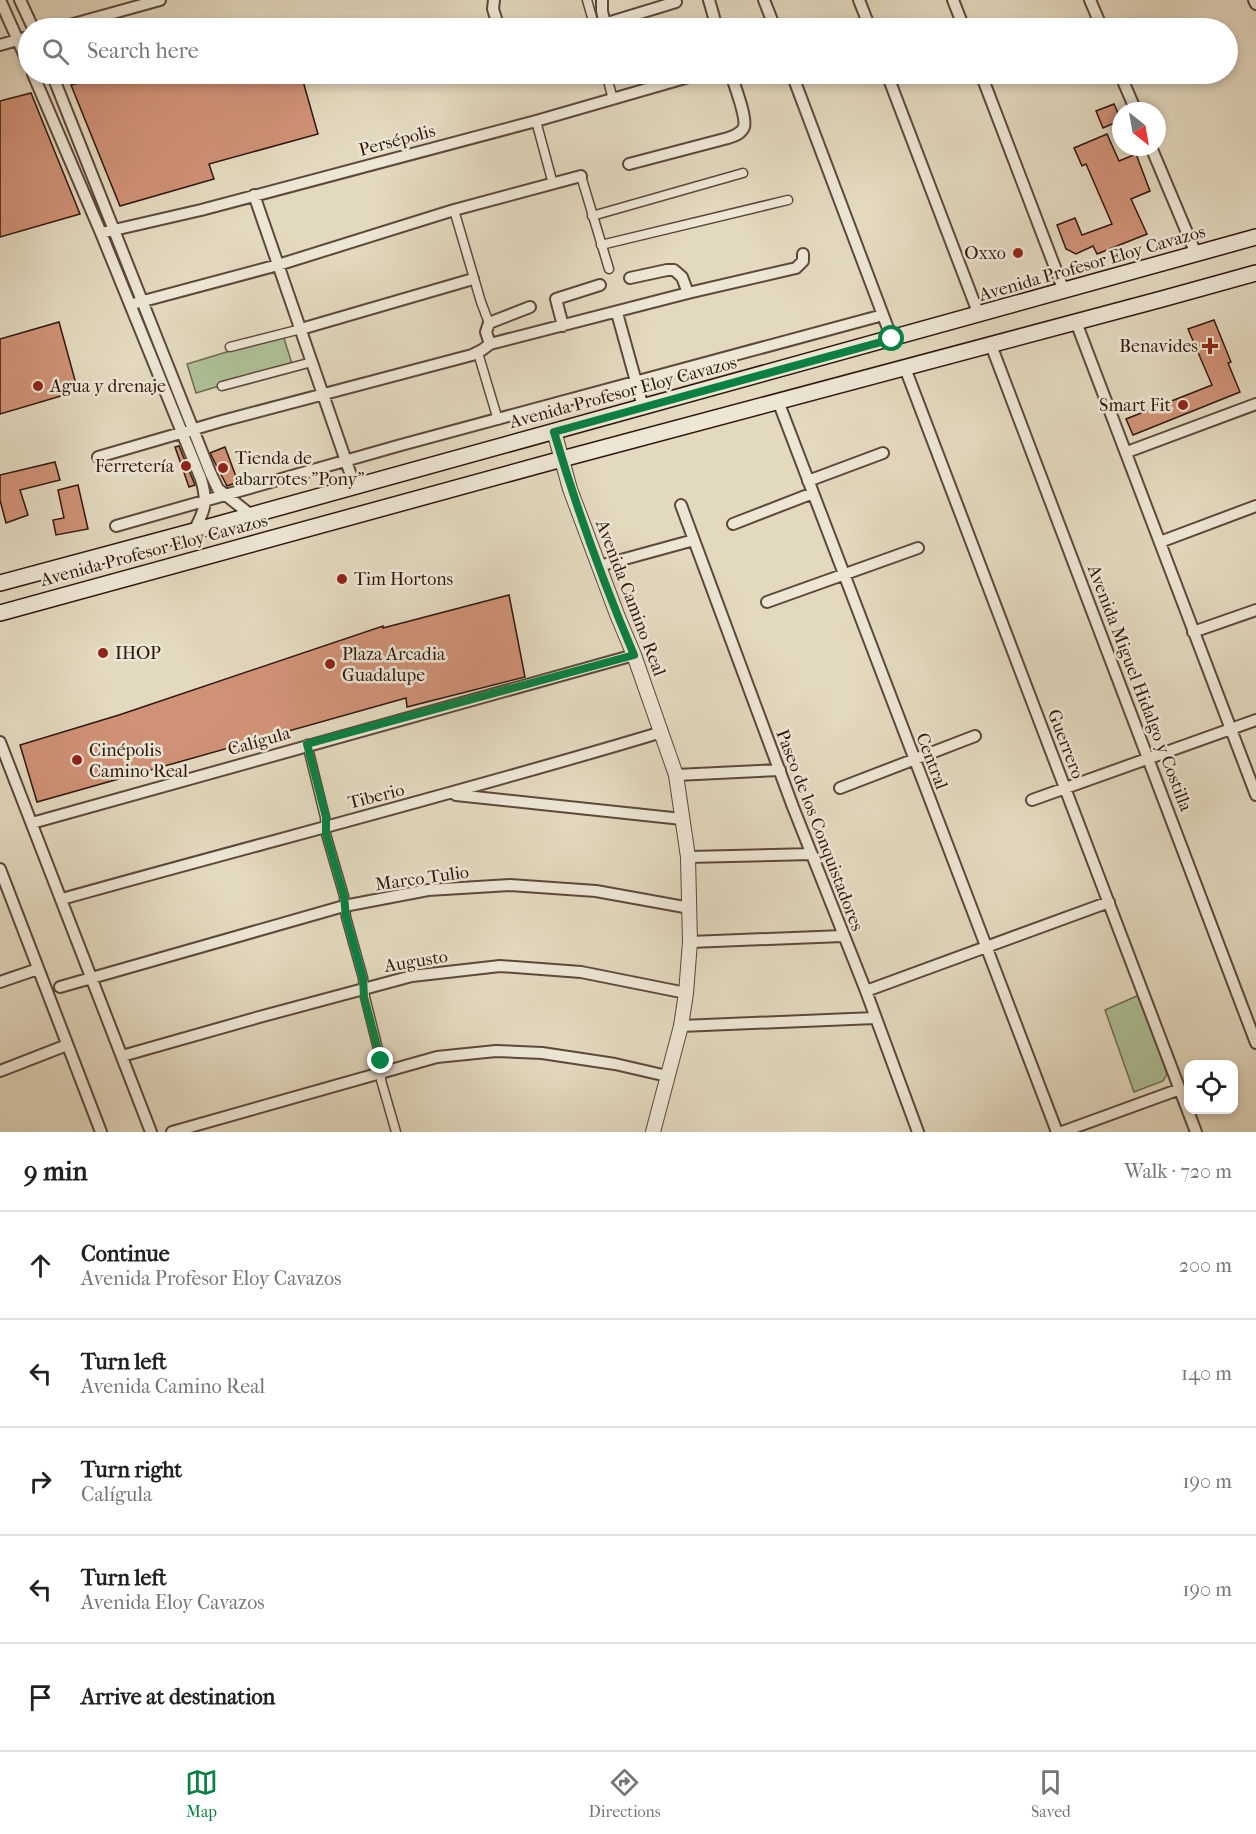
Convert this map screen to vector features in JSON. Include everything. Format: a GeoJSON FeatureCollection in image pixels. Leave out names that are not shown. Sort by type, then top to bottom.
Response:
{"type":"FeatureCollection","features":[{"type":"Feature","properties":{"kind":"main road","name":"Avenida Profesor Eloy Cavazos"},"geometry":{"type":"LineString","coordinates":[[0,583],[1256,237]]}},
{"type":"Feature","properties":{"kind":"main road","name":"Avenida Profesor Eloy Cavazos"},"geometry":{"type":"LineString","coordinates":[[0,613],[562,459],[1256,273]]}},
{"type":"Feature","properties":{"kind":"street"},"geometry":{"type":"LineString","coordinates":[[0,0],[18,29]]}},
{"type":"Feature","properties":{"kind":"street"},"geometry":{"type":"LineString","coordinates":[[20,0],[28,18]]}},
{"type":"Feature","properties":{"kind":"street"},"geometry":{"type":"LineString","coordinates":[[95,18],[160,0]]}},
{"type":"Feature","properties":{"kind":"street"},"geometry":{"type":"LineString","coordinates":[[494,0],[492,9],[495,18]]}},
{"type":"Feature","properties":{"kind":"street"},"geometry":{"type":"LineString","coordinates":[[587,0],[593,18]]}},
{"type":"Feature","properties":{"kind":"street"},"geometry":{"type":"LineString","coordinates":[[599,18],[602,0]]}},
{"type":"Feature","properties":{"kind":"street"},"geometry":{"type":"LineString","coordinates":[[709,0],[714,18]]}},
{"type":"Feature","properties":{"kind":"street"},"geometry":{"type":"LineString","coordinates":[[764,0],[771,18]]}},
{"type":"Feature","properties":{"kind":"street"},"geometry":{"type":"LineString","coordinates":[[859,0],[866,18]]}},
{"type":"Feature","properties":{"kind":"street"},"geometry":{"type":"LineString","coordinates":[[953,0],[960,18]]}},
{"type":"Feature","properties":{"kind":"street"},"geometry":{"type":"LineString","coordinates":[[1090,0],[1098,18]]}},
{"type":"Feature","properties":{"kind":"street"},"geometry":{"type":"LineString","coordinates":[[625,18],[676,2]]}},
{"type":"Feature","properties":{"kind":"street"},"geometry":{"type":"LineString","coordinates":[[0,45],[18,40]]}},
{"type":"Feature","properties":{"kind":"street"},"geometry":{"type":"LineString","coordinates":[[37,84],[130,305],[188,431],[214,482],[224,494],[251,515]]}},
{"type":"Feature","properties":{"kind":"street"},"geometry":{"type":"LineString","coordinates":[[56,84],[143,301],[188,431],[206,500],[203,515],[194,531]]}},
{"type":"Feature","properties":{"kind":"street"},"geometry":{"type":"LineString","coordinates":[[609,84],[613,99]]}},
{"type":"Feature","properties":{"kind":"street","name":"Persépolis"},"geometry":{"type":"LineString","coordinates":[[101,232],[254,195],[536,121],[665,84]]}},
{"type":"Feature","properties":{"kind":"street"},"geometry":{"type":"LineString","coordinates":[[629,164],[728,138],[742,131],[744,118],[734,84]]}},
{"type":"Feature","properties":{"kind":"street"},"geometry":{"type":"LineString","coordinates":[[796,84],[892,339]]}},
{"type":"Feature","properties":{"kind":"street"},"geometry":{"type":"LineString","coordinates":[[891,84],[979,315]]}},
{"type":"Feature","properties":{"kind":"street"},"geometry":{"type":"LineString","coordinates":[[985,84],[1064,291]]}},
{"type":"Feature","properties":{"kind":"street"},"geometry":{"type":"LineString","coordinates":[[1124,84],[1132,102]]}},
{"type":"Feature","properties":{"kind":"street"},"geometry":{"type":"LineString","coordinates":[[536,121],[553,184]]}},
{"type":"Feature","properties":{"kind":"street"},"geometry":{"type":"LineString","coordinates":[[1155,156],[1196,254]]}},
{"type":"Feature","properties":{"kind":"street"},"geometry":{"type":"LineString","coordinates":[[592,216],[743,173]]}},
{"type":"Feature","properties":{"kind":"street"},"geometry":{"type":"LineString","coordinates":[[130,305],[278,265],[454,210],[581,176],[609,269]]}},
{"type":"Feature","properties":{"kind":"street"},"geometry":{"type":"LineString","coordinates":[[254,195],[355,487]]}},
{"type":"Feature","properties":{"kind":"street"},"geometry":{"type":"LineString","coordinates":[[601,245],[788,200]]}},
{"type":"Feature","properties":{"kind":"street"},"geometry":{"type":"LineString","coordinates":[[454,210],[473,279],[489,323],[486,332],[490,344]]}},
{"type":"Feature","properties":{"kind":"street"},"geometry":{"type":"LineString","coordinates":[[98,456],[478,352],[490,344],[796,268],[803,261],[803,254]]}},
{"type":"Feature","properties":{"kind":"street"},"geometry":{"type":"LineString","coordinates":[[630,278],[674,270],[681,277],[688,293]]}},
{"type":"Feature","properties":{"kind":"street"},"geometry":{"type":"LineString","coordinates":[[230,347],[473,279]]}},
{"type":"Feature","properties":{"kind":"street"},"geometry":{"type":"LineString","coordinates":[[563,326],[556,299],[600,285]]}},
{"type":"Feature","properties":{"kind":"street"},"geometry":{"type":"LineString","coordinates":[[489,323],[530,307]]}},
{"type":"Feature","properties":{"kind":"street"},"geometry":{"type":"LineString","coordinates":[[617,313],[637,381],[642,407]]}},
{"type":"Feature","properties":{"kind":"street"},"geometry":{"type":"LineString","coordinates":[[116,526],[347,460],[883,315]]}},
{"type":"Feature","properties":{"kind":"street"},"geometry":{"type":"LineString","coordinates":[[1076,322],[1256,795]]}},
{"type":"Feature","properties":{"kind":"street","name":"Avenida Miguel Hidalgo y Costilla"},"geometry":{"type":"LineString","coordinates":[[991,345],[1256,1043]]}},
{"type":"Feature","properties":{"kind":"street"},"geometry":{"type":"LineString","coordinates":[[478,352],[498,420]]}},
{"type":"Feature","properties":{"kind":"street"},"geometry":{"type":"LineString","coordinates":[[222,386],[312,362]]}},
{"type":"Feature","properties":{"kind":"street","name":"Guerrero"},"geometry":{"type":"LineString","coordinates":[[905,368],[1196,1132]]}},
{"type":"Feature","properties":{"kind":"street","name":"Central"},"geometry":{"type":"LineString","coordinates":[[778,401],[914,760],[1059,1132]]}},
{"type":"Feature","properties":{"kind":"street"},"geometry":{"type":"LineString","coordinates":[[1127,452],[1256,404]]}},
{"type":"Feature","properties":{"kind":"street","name":"Avenida Camino Real"},"geometry":{"type":"LineString","coordinates":[[554,432],[570,489],[634,655],[676,775],[688,857],[690,942],[686,993],[681,1026],[653,1132]]}},
{"type":"Feature","properties":{"kind":"street"},"geometry":{"type":"LineString","coordinates":[[808,481],[883,453]]}},
{"type":"Feature","properties":{"kind":"street"},"geometry":{"type":"LineString","coordinates":[[733,524],[813,493]]}},
{"type":"Feature","properties":{"kind":"street","name":"Paseo de los Conquistadores"},"geometry":{"type":"LineString","coordinates":[[681,505],[918,1132]]}},
{"type":"Feature","properties":{"kind":"street"},"geometry":{"type":"LineString","coordinates":[[1160,542],[1256,506]]}},
{"type":"Feature","properties":{"kind":"street"},"geometry":{"type":"LineString","coordinates":[[599,566],[694,540]]}},
{"type":"Feature","properties":{"kind":"street"},"geometry":{"type":"LineString","coordinates":[[767,602],[918,548]]}},
{"type":"Feature","properties":{"kind":"street"},"geometry":{"type":"LineString","coordinates":[[1193,632],[1256,610]]}},
{"type":"Feature","properties":{"kind":"street","name":"Calígula"},"geometry":{"type":"LineString","coordinates":[[32,823],[307,744],[634,655]]}},
{"type":"Feature","properties":{"kind":"street"},"geometry":{"type":"LineString","coordinates":[[1032,800],[1256,720]]}},
{"type":"Feature","properties":{"kind":"street","name":"Tiberio"},"geometry":{"type":"LineString","coordinates":[[62,899],[448,794],[662,732]]}},
{"type":"Feature","properties":{"kind":"street"},"geometry":{"type":"LineString","coordinates":[[840,788],[975,736]]}},
{"type":"Feature","properties":{"kind":"street"},"geometry":{"type":"LineString","coordinates":[[0,742],[151,1132]]}},
{"type":"Feature","properties":{"kind":"street"},"geometry":{"type":"LineString","coordinates":[[307,744],[326,817],[326,834],[344,896],[344,906],[363,978],[363,988],[381,1061],[381,1080],[396,1132]]}},
{"type":"Feature","properties":{"kind":"street"},"geometry":{"type":"LineString","coordinates":[[676,775],[780,770]]}},
{"type":"Feature","properties":{"kind":"street"},"geometry":{"type":"LineString","coordinates":[[448,794],[682,819]]}},
{"type":"Feature","properties":{"kind":"street"},"geometry":{"type":"LineString","coordinates":[[688,857],[812,854]]}},
{"type":"Feature","properties":{"kind":"street"},"geometry":{"type":"LineString","coordinates":[[0,869],[3,887],[38,969],[100,1132]]}},
{"type":"Feature","properties":{"kind":"street","name":"Marco Tulio"},"geometry":{"type":"LineString","coordinates":[[60,987],[344,906],[428,890],[510,885],[596,891],[690,908]]}},
{"type":"Feature","properties":{"kind":"street"},"geometry":{"type":"LineString","coordinates":[[866,991],[1109,902]]}},
{"type":"Feature","properties":{"kind":"street"},"geometry":{"type":"LineString","coordinates":[[690,942],[843,936]]}},
{"type":"Feature","properties":{"kind":"street","name":"Augusto"},"geometry":{"type":"LineString","coordinates":[[122,1056],[412,976],[500,966],[581,972],[686,993]]}},
{"type":"Feature","properties":{"kind":"street"},"geometry":{"type":"LineString","coordinates":[[0,982],[38,969]]}},
{"type":"Feature","properties":{"kind":"street"},"geometry":{"type":"LineString","coordinates":[[681,1026],[875,1018]]}},
{"type":"Feature","properties":{"kind":"street"},"geometry":{"type":"LineString","coordinates":[[0,1071],[67,1046]]}},
{"type":"Feature","properties":{"kind":"street"},"geometry":{"type":"LineString","coordinates":[[172,1132],[437,1058],[496,1051],[542,1053],[615,1064],[667,1076]]}},
{"type":"Feature","properties":{"kind":"street"},"geometry":{"type":"LineString","coordinates":[[1059,1132],[1180,1089]]}},
{"type":"Feature","properties":{"kind":"green space"},"geometry":{"type":"Polygon","coordinates":[[[283,335],[292,364],[196,393],[187,364],[283,335]]]}},
{"type":"Feature","properties":{"kind":"green space"},"geometry":{"type":"Polygon","coordinates":[[[1139,995],[1167,1074],[1163,1081],[1134,1092],[1105,1010],[1139,995]]]}},
{"type":"Feature","properties":{"kind":"building"},"geometry":{"type":"Polygon","coordinates":[[[304,84],[318,134],[209,164],[214,179],[120,206],[71,85],[304,84]]]}},
{"type":"Feature","properties":{"kind":"building"},"geometry":{"type":"Polygon","coordinates":[[[31,93],[80,214],[0,237],[0,101],[31,93]]]}},
{"type":"Feature","properties":{"kind":"building"},"geometry":{"type":"Polygon","coordinates":[[[1112,105],[1112,124],[1103,128],[1096,111],[1112,105]]]}},
{"type":"Feature","properties":{"kind":"building"},"geometry":{"type":"Polygon","coordinates":[[[1107,134],[1112,145],[1112,156],[1117,156],[1119,161],[1137,156],[1150,191],[1131,199],[1147,234],[1097,254],[1093,246],[1076,254],[1066,249],[1057,225],[1075,218],[1082,235],[1112,224],[1086,164],[1082,166],[1074,148],[1107,134]]]}},
{"type":"Feature","properties":{"kind":"building"},"geometry":{"type":"Polygon","coordinates":[[[1214,320],[1240,392],[1133,435],[1126,419],[1212,385],[1188,329],[1214,320]]]}},
{"type":"Feature","properties":{"kind":"building"},"geometry":{"type":"Polygon","coordinates":[[[59,322],[78,391],[0,414],[0,339],[59,322]]]}},
{"type":"Feature","properties":{"kind":"building"},"geometry":{"type":"Polygon","coordinates":[[[179,446],[195,485],[189,487],[175,447],[179,446]]]}},
{"type":"Feature","properties":{"kind":"building","name":"Tienda de abarrotes \"Pony\""},"geometry":{"type":"Polygon","coordinates":[[[225,447],[238,482],[227,486],[210,453],[225,447]]]}},
{"type":"Feature","properties":{"kind":"building"},"geometry":{"type":"Polygon","coordinates":[[[55,462],[60,480],[20,490],[28,515],[6,523],[0,500],[0,475],[55,462]]]}},
{"type":"Feature","properties":{"kind":"building"},"geometry":{"type":"Polygon","coordinates":[[[78,485],[88,529],[56,535],[53,520],[64,518],[58,490],[78,485]]]}},
{"type":"Feature","properties":{"kind":"building"},"geometry":{"type":"Polygon","coordinates":[[[509,595],[525,677],[407,707],[406,698],[37,802],[20,745],[119,715],[383,626],[383,628],[509,595]]]}},
{"type":"Feature","properties":{"kind":"place","name":"Oxxo"},"geometry":{"type":"Point","coordinates":[1018,253]}},
{"type":"Feature","properties":{"kind":"place","name":"Benavides"},"geometry":{"type":"Point","coordinates":[1210,346]}},
{"type":"Feature","properties":{"kind":"place","name":"Agua y drenaje"},"geometry":{"type":"Point","coordinates":[38,386]}},
{"type":"Feature","properties":{"kind":"place","name":"Smart Fit"},"geometry":{"type":"Point","coordinates":[1183,405]}},
{"type":"Feature","properties":{"kind":"place","name":"Ferretería"},"geometry":{"type":"Point","coordinates":[186,466]}},
{"type":"Feature","properties":{"kind":"place","name":"Tienda de abarrotes \"Pony\""},"geometry":{"type":"Point","coordinates":[223,468]}},
{"type":"Feature","properties":{"kind":"place","name":"Tim Hortons"},"geometry":{"type":"Point","coordinates":[342,579]}},
{"type":"Feature","properties":{"kind":"place","name":"IHOP"},"geometry":{"type":"Point","coordinates":[103,653]}},
{"type":"Feature","properties":{"kind":"place","name":"Plaza Arcadia Guadalupe"},"geometry":{"type":"Point","coordinates":[330,664]}},
{"type":"Feature","properties":{"kind":"place","name":"Cinépolis Camino Real"},"geometry":{"type":"Point","coordinates":[77,760]}},
{"type":"Feature","properties":{"kind":"route"},"geometry":{"type":"LineString","coordinates":[[381,1061],[364,997],[363,978],[346,917],[344,896],[326,834],[326,817],[307,744],[634,655],[570,489],[554,432],[892,339]]}}]}
